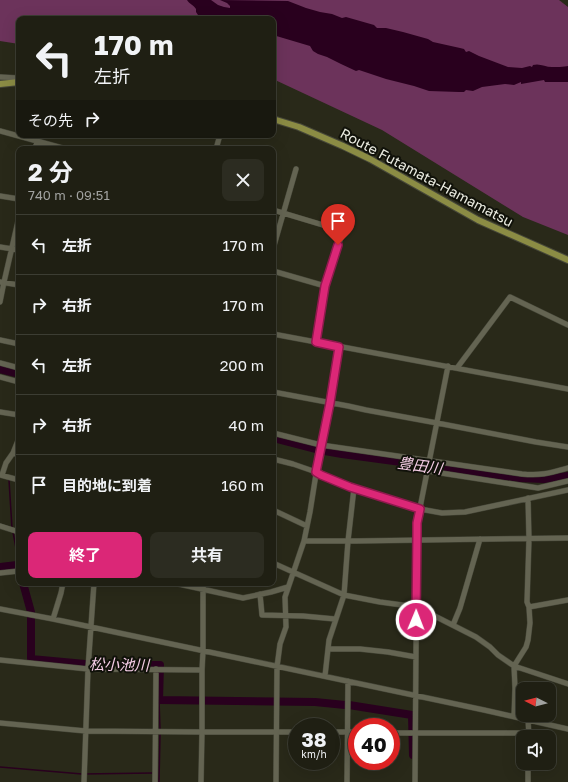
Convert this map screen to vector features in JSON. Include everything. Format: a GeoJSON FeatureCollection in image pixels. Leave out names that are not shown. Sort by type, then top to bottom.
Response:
{"type":"FeatureCollection","features":[{"type":"Feature","properties":{"kind":"main road"},"geometry":{"type":"LineString","coordinates":[[0,84],[16,82]]}},
{"type":"Feature","properties":{"kind":"main road","name":"Route Futamata-Hamamatsu"},"geometry":{"type":"LineString","coordinates":[[276,120],[298,127],[343,146],[370,159],[478,220],[568,260]]}},
{"type":"Feature","properties":{"kind":"street"},"geometry":{"type":"LineString","coordinates":[[0,77],[16,78]]}},
{"type":"Feature","properties":{"kind":"street"},"geometry":{"type":"LineString","coordinates":[[0,130],[16,135]]}},
{"type":"Feature","properties":{"kind":"street"},"geometry":{"type":"LineString","coordinates":[[27,138],[55,146]]}},
{"type":"Feature","properties":{"kind":"street"},"geometry":{"type":"LineString","coordinates":[[36,146],[37,141]]}},
{"type":"Feature","properties":{"kind":"street"},"geometry":{"type":"LineString","coordinates":[[276,239],[296,169]]}},
{"type":"Feature","properties":{"kind":"street"},"geometry":{"type":"LineString","coordinates":[[0,196],[16,198]]}},
{"type":"Feature","properties":{"kind":"street"},"geometry":{"type":"LineString","coordinates":[[276,211],[343,231],[325,286],[316,342]]}},
{"type":"Feature","properties":{"kind":"street"},"geometry":{"type":"LineString","coordinates":[[0,302],[2,282],[16,230]]}},
{"type":"Feature","properties":{"kind":"street"},"geometry":{"type":"LineString","coordinates":[[0,247],[16,250]]}},
{"type":"Feature","properties":{"kind":"street"},"geometry":{"type":"LineString","coordinates":[[276,272],[325,286]]}},
{"type":"Feature","properties":{"kind":"street"},"geometry":{"type":"LineString","coordinates":[[2,282],[16,284]]}},
{"type":"Feature","properties":{"kind":"street"},"geometry":{"type":"LineString","coordinates":[[457,368],[510,297],[568,325]]}},
{"type":"Feature","properties":{"kind":"street"},"geometry":{"type":"LineString","coordinates":[[276,335],[568,389]]}},
{"type":"Feature","properties":{"kind":"street"},"geometry":{"type":"LineString","coordinates":[[0,340],[16,343]]}},
{"type":"Feature","properties":{"kind":"street"},"geometry":{"type":"LineString","coordinates":[[276,782],[277,667],[280,644],[286,628],[285,597],[304,541],[339,347]]}},
{"type":"Feature","properties":{"kind":"street"},"geometry":{"type":"LineString","coordinates":[[0,363],[16,367]]}},
{"type":"Feature","properties":{"kind":"street"},"geometry":{"type":"LineString","coordinates":[[415,782],[417,523],[448,366]]}},
{"type":"Feature","properties":{"kind":"street"},"geometry":{"type":"LineString","coordinates":[[0,377],[16,381]]}},
{"type":"Feature","properties":{"kind":"street"},"geometry":{"type":"LineString","coordinates":[[276,393],[568,447]]}},
{"type":"Feature","properties":{"kind":"street"},"geometry":{"type":"LineString","coordinates":[[0,412],[16,415]]}},
{"type":"Feature","properties":{"kind":"street"},"geometry":{"type":"LineString","coordinates":[[276,434],[321,445],[522,474],[536,475],[551,473],[568,468]]}},
{"type":"Feature","properties":{"kind":"street"},"geometry":{"type":"LineString","coordinates":[[16,446],[1,475],[16,479]]}},
{"type":"Feature","properties":{"kind":"street"},"geometry":{"type":"LineString","coordinates":[[276,460],[316,472],[331,480],[354,488],[420,509],[442,513],[465,512],[568,490]]}},
{"type":"Feature","properties":{"kind":"street"},"geometry":{"type":"LineString","coordinates":[[428,470],[538,488],[568,481]]}},
{"type":"Feature","properties":{"kind":"street"},"geometry":{"type":"LineString","coordinates":[[326,676],[329,640],[344,595],[354,488]]}},
{"type":"Feature","properties":{"kind":"street"},"geometry":{"type":"LineString","coordinates":[[0,609],[514,716],[514,666],[526,647],[530,623],[529,607],[527,602],[529,539],[528,498]]}},
{"type":"Feature","properties":{"kind":"street"},"geometry":{"type":"LineString","coordinates":[[276,511],[307,526]]}},
{"type":"Feature","properties":{"kind":"street"},"geometry":{"type":"LineString","coordinates":[[0,526],[15,530]]}},
{"type":"Feature","properties":{"kind":"street"},"geometry":{"type":"LineString","coordinates":[[304,541],[568,538]]}},
{"type":"Feature","properties":{"kind":"street"},"geometry":{"type":"LineString","coordinates":[[453,625],[460,608],[480,539]]}},
{"type":"Feature","properties":{"kind":"street"},"geometry":{"type":"LineString","coordinates":[[276,564],[344,595],[417,607],[490,646],[514,666],[568,684]]}},
{"type":"Feature","properties":{"kind":"street"},"geometry":{"type":"LineString","coordinates":[[0,573],[16,571]]}},
{"type":"Feature","properties":{"kind":"street"},"geometry":{"type":"LineString","coordinates":[[53,619],[62,586]]}},
{"type":"Feature","properties":{"kind":"street"},"geometry":{"type":"LineString","coordinates":[[84,777],[94,586]]}},
{"type":"Feature","properties":{"kind":"street"},"geometry":{"type":"LineString","coordinates":[[188,586],[243,598],[288,587]]}},
{"type":"Feature","properties":{"kind":"street"},"geometry":{"type":"LineString","coordinates":[[201,782],[204,586]]}},
{"type":"Feature","properties":{"kind":"street"},"geometry":{"type":"LineString","coordinates":[[260,594],[262,615],[286,615],[335,619]]}},
{"type":"Feature","properties":{"kind":"street"},"geometry":{"type":"LineString","coordinates":[[529,607],[568,600]]}},
{"type":"Feature","properties":{"kind":"street"},"geometry":{"type":"LineString","coordinates":[[328,649],[360,649],[416,657]]}},
{"type":"Feature","properties":{"kind":"street"},"geometry":{"type":"LineString","coordinates":[[0,660],[89,666],[202,670]]}},
{"type":"Feature","properties":{"kind":"street"},"geometry":{"type":"LineString","coordinates":[[155,782],[158,669]]}},
{"type":"Feature","properties":{"kind":"street"},"geometry":{"type":"LineString","coordinates":[[348,681],[348,718]]}},
{"type":"Feature","properties":{"kind":"street"},"geometry":{"type":"LineString","coordinates":[[540,722],[568,729]]}},
{"type":"Feature","properties":{"kind":"street"},"geometry":{"type":"LineString","coordinates":[[0,723],[86,731],[288,732]]}},
{"type":"Feature","properties":{"kind":"street"},"geometry":{"type":"LineString","coordinates":[[340,732],[348,732],[347,782]]}},
{"type":"Feature","properties":{"kind":"street"},"geometry":{"type":"LineString","coordinates":[[400,733],[516,735]]}},
{"type":"Feature","properties":{"kind":"street"},"geometry":{"type":"LineString","coordinates":[[528,770],[528,782]]}},
{"type":"Feature","properties":{"kind":"shaded area"},"geometry":{"type":"Polygon","coordinates":[[[0,0],[559,0],[568,7],[568,235],[523,217],[382,130],[276,80],[276,16],[16,16],[16,44],[0,41],[0,0]]]}},
{"type":"Feature","properties":{"kind":"shaded area"},"geometry":{"type":"Polygon","coordinates":[[[187,0],[211,0],[218,5],[230,8],[227,3],[220,0],[288,1],[320,12],[332,14],[342,18],[346,17],[374,25],[377,28],[386,28],[403,32],[428,39],[433,42],[464,49],[466,52],[469,51],[508,67],[532,67],[533,65],[538,64],[552,67],[568,66],[568,82],[545,82],[544,80],[521,84],[521,82],[514,85],[505,84],[482,87],[473,91],[466,90],[464,92],[429,91],[359,70],[356,71],[318,54],[313,51],[310,46],[276,36],[276,16],[203,16],[198,15],[196,9],[187,0]]]}},
{"type":"Feature","properties":{"kind":"waterway","name":"豊田川"},"geometry":{"type":"LineString","coordinates":[[0,369],[16,373]]}},
{"type":"Feature","properties":{"kind":"waterway","name":"豊田川"},"geometry":{"type":"LineString","coordinates":[[276,439],[319,450],[342,454],[520,478],[544,479],[568,476]]}},
{"type":"Feature","properties":{"kind":"waterway"},"geometry":{"type":"LineString","coordinates":[[9,480],[12,528]]}},
{"type":"Feature","properties":{"kind":"waterway"},"geometry":{"type":"LineString","coordinates":[[13,532],[16,548]]}},
{"type":"Feature","properties":{"kind":"waterway","name":"松小池川"},"geometry":{"type":"LineString","coordinates":[[0,567],[16,565]]}},
{"type":"Feature","properties":{"kind":"waterway","name":"松小池川"},"geometry":{"type":"LineString","coordinates":[[24,586],[31,612],[31,659],[96,665],[160,665],[159,700],[315,702],[345,705]]}},
{"type":"Feature","properties":{"kind":"waterway"},"geometry":{"type":"LineString","coordinates":[[159,700],[160,730]]}},
{"type":"Feature","properties":{"kind":"waterway","name":"松小池川"},"geometry":{"type":"LineString","coordinates":[[349,705],[412,715],[413,755]]}},
{"type":"Feature","properties":{"kind":"waterway"},"geometry":{"type":"LineString","coordinates":[[159,782],[160,734]]}},
{"type":"Feature","properties":{"kind":"waterway"},"geometry":{"type":"LineString","coordinates":[[0,767],[82,774],[153,773]]}},
{"type":"Feature","properties":{"kind":"route"},"geometry":{"type":"LineString","coordinates":[[338,245],[325,286],[316,342],[339,347],[330,403],[316,472],[350,487],[420,509],[417,523],[416,620]]}}]}
